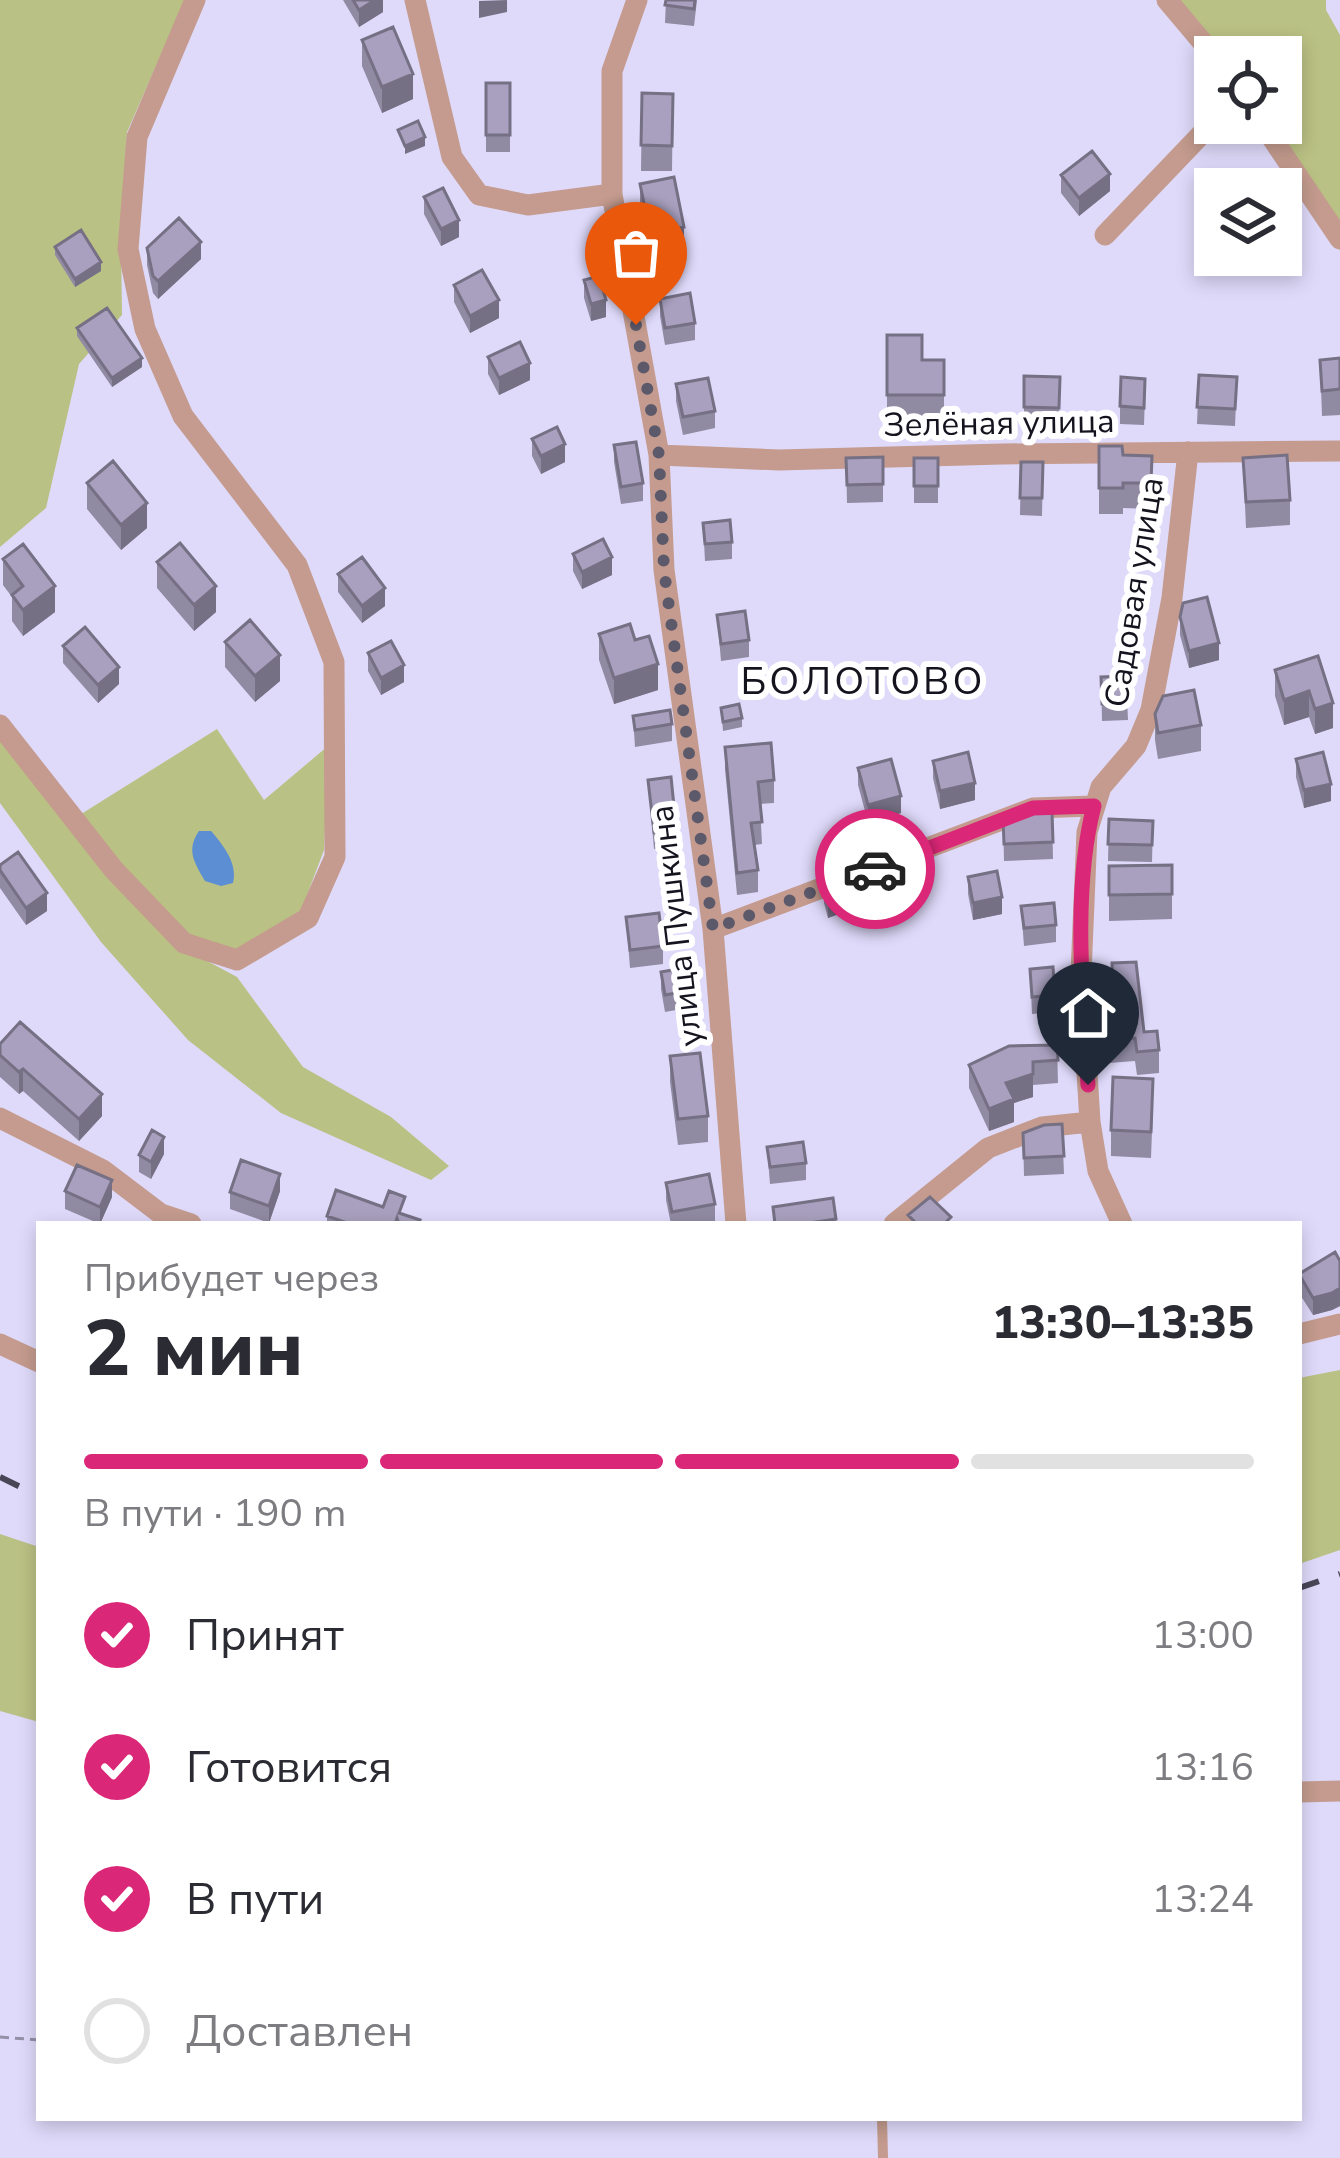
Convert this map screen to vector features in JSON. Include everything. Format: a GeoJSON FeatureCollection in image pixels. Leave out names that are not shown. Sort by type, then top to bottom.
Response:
{"type":"FeatureCollection","features":[{"type":"Feature","properties":{"kind":"street"},"geometry":{"type":"LineString","coordinates":[[0,725],[114,870],[184,943],[236,960],[308,918],[335,857],[334,662],[297,565],[183,416],[145,329],[128,249],[136,137],[194,0]]}},
{"type":"Feature","properties":{"kind":"street"},"geometry":{"type":"LineString","coordinates":[[415,0],[452,157],[478,195],[528,205],[612,194]]}},
{"type":"Feature","properties":{"kind":"street","name":"улица Пушкина"},"geometry":{"type":"LineString","coordinates":[[637,0],[612,70],[612,194],[659,455],[664,570],[713,929],[736,1221]]}},
{"type":"Feature","properties":{"kind":"street"},"geometry":{"type":"LineString","coordinates":[[1167,0],[1197,36]]}},
{"type":"Feature","properties":{"kind":"street"},"geometry":{"type":"LineString","coordinates":[[1105,235],[1194,142]]}},
{"type":"Feature","properties":{"kind":"street"},"geometry":{"type":"LineString","coordinates":[[1276,144],[1340,239]]}},
{"type":"Feature","properties":{"kind":"street","name":"Садовая улица"},"geometry":{"type":"LineString","coordinates":[[1121,1221],[1098,1171],[1090,1122],[1081,973],[1087,832],[1101,787],[1136,746],[1151,710],[1172,598],[1188,452]]}},
{"type":"Feature","properties":{"kind":"street","name":"Зелёная улица"},"geometry":{"type":"LineString","coordinates":[[659,455],[779,460],[1340,452]]}},
{"type":"Feature","properties":{"kind":"street"},"geometry":{"type":"LineString","coordinates":[[713,929],[1033,808],[1094,806]]}},
{"type":"Feature","properties":{"kind":"street"},"geometry":{"type":"LineString","coordinates":[[0,1118],[103,1170],[161,1214],[181,1221]]}},
{"type":"Feature","properties":{"kind":"street"},"geometry":{"type":"LineString","coordinates":[[898,1221],[988,1148],[1042,1127],[1090,1122]]}},
{"type":"Feature","properties":{"kind":"street"},"geometry":{"type":"LineString","coordinates":[[1302,1333],[1340,1324]]}},
{"type":"Feature","properties":{"kind":"street"},"geometry":{"type":"LineString","coordinates":[[0,1344],[36,1361]]}},
{"type":"Feature","properties":{"kind":"street"},"geometry":{"type":"LineString","coordinates":[[1302,1792],[1340,1791]]}},
{"type":"Feature","properties":{"kind":"lane"},"geometry":{"type":"LineString","coordinates":[[882,2121],[883,2158]]}},
{"type":"Feature","properties":{"kind":"path"},"geometry":{"type":"LineString","coordinates":[[0,2037],[36,2040]]}},
{"type":"Feature","properties":{"kind":"green space"},"geometry":{"type":"Polygon","coordinates":[[[0,0],[185,0],[127,132],[122,315],[79,364],[46,508],[0,547],[0,0]]]}},
{"type":"Feature","properties":{"kind":"green space"},"geometry":{"type":"Polygon","coordinates":[[[1172,0],[1326,0],[1326,10],[1340,35],[1340,236],[1302,181],[1302,168],[1293,168],[1276,144],[1302,144],[1302,36],[1199,36],[1172,0]]]}},
{"type":"Feature","properties":{"kind":"green space"},"geometry":{"type":"Polygon","coordinates":[[[217,729],[264,800],[328,746],[324,850],[301,911],[241,950],[187,938],[78,816],[217,729]]]}},
{"type":"Feature","properties":{"kind":"green space"},"geometry":{"type":"Polygon","coordinates":[[[0,734],[185,949],[237,977],[303,1067],[391,1117],[449,1166],[431,1180],[281,1113],[188,1040],[101,942],[0,803],[0,734]]]}},
{"type":"Feature","properties":{"kind":"green space"},"geometry":{"type":"Polygon","coordinates":[[[1340,1370],[1340,1550],[1302,1563],[1302,1377],[1340,1370]]]}},
{"type":"Feature","properties":{"kind":"green space"},"geometry":{"type":"Polygon","coordinates":[[[0,1534],[36,1546],[36,1721],[0,1711],[0,1534]]]}},
{"type":"Feature","properties":{"kind":"water"},"geometry":{"type":"Polygon","coordinates":[[[199,831],[211,831],[225,849],[234,869],[233,883],[221,886],[205,881],[192,850],[199,831]]]}},
{"type":"Feature","properties":{"kind":"building"},"geometry":{"type":"Polygon","coordinates":[[[353,0],[375,0],[359,10],[353,0]]]}},
{"type":"Feature","properties":{"kind":"building"},"geometry":{"type":"Polygon","coordinates":[[[666,0],[695,0],[694,9],[665,5],[666,0]]]}},
{"type":"Feature","properties":{"kind":"building"},"geometry":{"type":"Polygon","coordinates":[[[393,27],[413,74],[382,87],[362,40],[393,27]]]}},
{"type":"Feature","properties":{"kind":"building"},"geometry":{"type":"Polygon","coordinates":[[[486,83],[510,83],[510,135],[486,135],[486,83]]]}},
{"type":"Feature","properties":{"kind":"building"},"geometry":{"type":"Polygon","coordinates":[[[642,93],[673,94],[672,146],[641,145],[642,93]]]}},
{"type":"Feature","properties":{"kind":"building"},"geometry":{"type":"Polygon","coordinates":[[[418,121],[425,137],[405,146],[398,130],[418,121]]]}},
{"type":"Feature","properties":{"kind":"building"},"geometry":{"type":"Polygon","coordinates":[[[1092,151],[1110,174],[1079,198],[1061,175],[1092,151]]]}},
{"type":"Feature","properties":{"kind":"building"},"geometry":{"type":"Polygon","coordinates":[[[674,177],[684,227],[660,232],[656,211],[646,213],[640,184],[674,177]]]}},
{"type":"Feature","properties":{"kind":"building"},"geometry":{"type":"Polygon","coordinates":[[[443,188],[459,220],[441,229],[424,197],[443,188]]]}},
{"type":"Feature","properties":{"kind":"building"},"geometry":{"type":"Polygon","coordinates":[[[179,218],[201,242],[158,281],[147,248],[179,218]]]}},
{"type":"Feature","properties":{"kind":"building"},"geometry":{"type":"Polygon","coordinates":[[[81,230],[101,262],[75,279],[55,247],[81,230]]]}},
{"type":"Feature","properties":{"kind":"building"},"geometry":{"type":"Polygon","coordinates":[[[482,270],[499,300],[470,316],[454,285],[482,270]]]}},
{"type":"Feature","properties":{"kind":"building"},"geometry":{"type":"Polygon","coordinates":[[[599,276],[606,300],[591,304],[584,280],[599,276]]]}},
{"type":"Feature","properties":{"kind":"building"},"geometry":{"type":"Polygon","coordinates":[[[690,293],[695,323],[665,328],[660,299],[690,293]]]}},
{"type":"Feature","properties":{"kind":"building"},"geometry":{"type":"Polygon","coordinates":[[[107,308],[142,358],[112,378],[77,328],[107,308]]]}},
{"type":"Feature","properties":{"kind":"building"},"geometry":{"type":"Polygon","coordinates":[[[887,335],[922,335],[922,360],[944,360],[944,395],[887,395],[887,335]]]}},
{"type":"Feature","properties":{"kind":"building"},"geometry":{"type":"Polygon","coordinates":[[[520,342],[530,363],[499,378],[488,357],[520,342]]]}},
{"type":"Feature","properties":{"kind":"building"},"geometry":{"type":"Polygon","coordinates":[[[1340,358],[1340,389],[1322,391],[1320,360],[1340,358]]]}},
{"type":"Feature","properties":{"kind":"building"},"geometry":{"type":"Polygon","coordinates":[[[1199,375],[1237,377],[1235,409],[1197,407],[1199,375]]]}},
{"type":"Feature","properties":{"kind":"building"},"geometry":{"type":"Polygon","coordinates":[[[1024,376],[1060,377],[1059,408],[1024,407],[1024,376]]]}},
{"type":"Feature","properties":{"kind":"building"},"geometry":{"type":"Polygon","coordinates":[[[1121,377],[1145,379],[1144,408],[1120,406],[1121,377]]]}},
{"type":"Feature","properties":{"kind":"building"},"geometry":{"type":"Polygon","coordinates":[[[708,378],[715,411],[683,417],[676,384],[708,378]]]}},
{"type":"Feature","properties":{"kind":"building"},"geometry":{"type":"Polygon","coordinates":[[[557,427],[565,444],[541,456],[532,439],[557,427]]]}},
{"type":"Feature","properties":{"kind":"building"},"geometry":{"type":"Polygon","coordinates":[[[636,442],[643,483],[621,487],[614,445],[636,442]]]}},
{"type":"Feature","properties":{"kind":"building"},"geometry":{"type":"Polygon","coordinates":[[[1099,446],[1122,446],[1123,455],[1152,456],[1151,483],[1099,488],[1099,446]]]}},
{"type":"Feature","properties":{"kind":"building"},"geometry":{"type":"Polygon","coordinates":[[[1287,455],[1290,500],[1246,502],[1243,458],[1287,455]]]}},
{"type":"Feature","properties":{"kind":"building"},"geometry":{"type":"Polygon","coordinates":[[[883,457],[883,484],[847,485],[846,458],[883,457]]]}},
{"type":"Feature","properties":{"kind":"building"},"geometry":{"type":"Polygon","coordinates":[[[914,458],[938,458],[938,486],[914,486],[914,458]]]}},
{"type":"Feature","properties":{"kind":"building"},"geometry":{"type":"Polygon","coordinates":[[[113,461],[147,503],[121,525],[87,483],[113,461]]]}},
{"type":"Feature","properties":{"kind":"building"},"geometry":{"type":"Polygon","coordinates":[[[1021,462],[1043,462],[1042,498],[1020,498],[1021,462]]]}},
{"type":"Feature","properties":{"kind":"building"},"geometry":{"type":"Polygon","coordinates":[[[730,520],[732,542],[705,544],[703,523],[730,520]]]}},
{"type":"Feature","properties":{"kind":"building"},"geometry":{"type":"Polygon","coordinates":[[[603,539],[612,557],[582,572],[573,554],[603,539]]]}},
{"type":"Feature","properties":{"kind":"building"},"geometry":{"type":"Polygon","coordinates":[[[180,543],[216,586],[194,605],[157,562],[180,543]]]}},
{"type":"Feature","properties":{"kind":"building"},"geometry":{"type":"Polygon","coordinates":[[[23,544],[55,586],[23,610],[12,595],[23,586],[3,559],[23,544]]]}},
{"type":"Feature","properties":{"kind":"building"},"geometry":{"type":"Polygon","coordinates":[[[362,557],[385,588],[362,606],[338,574],[362,557]]]}},
{"type":"Feature","properties":{"kind":"building"},"geometry":{"type":"Polygon","coordinates":[[[1207,597],[1219,643],[1189,651],[1180,617],[1183,603],[1207,597]]]}},
{"type":"Feature","properties":{"kind":"building"},"geometry":{"type":"Polygon","coordinates":[[[745,611],[749,640],[721,644],[717,615],[745,611]]]}},
{"type":"Feature","properties":{"kind":"building"},"geometry":{"type":"Polygon","coordinates":[[[250,620],[280,655],[255,676],[225,642],[250,620]]]}},
{"type":"Feature","properties":{"kind":"building"},"geometry":{"type":"Polygon","coordinates":[[[630,624],[635,640],[649,636],[658,664],[614,678],[599,634],[630,624]]]}},
{"type":"Feature","properties":{"kind":"building"},"geometry":{"type":"Polygon","coordinates":[[[85,627],[119,667],[98,685],[63,646],[85,627]]]}},
{"type":"Feature","properties":{"kind":"building"},"geometry":{"type":"Polygon","coordinates":[[[391,641],[404,665],[381,678],[368,653],[391,641]]]}},
{"type":"Feature","properties":{"kind":"building"},"geometry":{"type":"Polygon","coordinates":[[[1318,656],[1333,703],[1315,709],[1309,691],[1284,700],[1275,670],[1318,656]]]}},
{"type":"Feature","properties":{"kind":"building"},"geometry":{"type":"Polygon","coordinates":[[[1126,676],[1128,703],[1102,704],[1101,677],[1126,676]]]}},
{"type":"Feature","properties":{"kind":"building"},"geometry":{"type":"Polygon","coordinates":[[[1194,690],[1201,725],[1158,733],[1155,714],[1163,696],[1194,690]]]}},
{"type":"Feature","properties":{"kind":"building"},"geometry":{"type":"Polygon","coordinates":[[[739,704],[742,718],[723,722],[721,708],[739,704]]]}},
{"type":"Feature","properties":{"kind":"building"},"geometry":{"type":"Polygon","coordinates":[[[670,710],[672,724],[635,730],[633,716],[670,710]]]}},
{"type":"Feature","properties":{"kind":"building"},"geometry":{"type":"Polygon","coordinates":[[[771,743],[774,780],[758,782],[762,822],[751,823],[758,870],[737,873],[725,747],[771,743]]]}},
{"type":"Feature","properties":{"kind":"building"},"geometry":{"type":"Polygon","coordinates":[[[968,752],[975,783],[940,791],[933,761],[968,752]]]}},
{"type":"Feature","properties":{"kind":"building"},"geometry":{"type":"Polygon","coordinates":[[[1323,752],[1331,784],[1304,790],[1296,759],[1323,752]]]}},
{"type":"Feature","properties":{"kind":"building"},"geometry":{"type":"Polygon","coordinates":[[[891,759],[901,796],[868,805],[858,768],[891,759]]]}},
{"type":"Feature","properties":{"kind":"building"},"geometry":{"type":"Polygon","coordinates":[[[671,777],[681,874],[662,875],[661,831],[654,832],[648,780],[671,777]]]}},
{"type":"Feature","properties":{"kind":"building"},"geometry":{"type":"Polygon","coordinates":[[[1052,812],[1053,842],[1004,844],[1003,818],[1052,812]]]}},
{"type":"Feature","properties":{"kind":"building"},"geometry":{"type":"Polygon","coordinates":[[[1109,819],[1153,821],[1152,845],[1108,844],[1109,819]]]}},
{"type":"Feature","properties":{"kind":"building"},"geometry":{"type":"Polygon","coordinates":[[[18,852],[47,893],[26,908],[0,870],[18,852]]]}},
{"type":"Feature","properties":{"kind":"building"},"geometry":{"type":"Polygon","coordinates":[[[892,863],[901,877],[828,904],[824,889],[892,863]]]}},
{"type":"Feature","properties":{"kind":"building"},"geometry":{"type":"Polygon","coordinates":[[[1172,865],[1172,894],[1109,895],[1109,866],[1172,865]]]}},
{"type":"Feature","properties":{"kind":"building"},"geometry":{"type":"Polygon","coordinates":[[[997,871],[1002,897],[973,903],[968,877],[997,871]]]}},
{"type":"Feature","properties":{"kind":"building"},"geometry":{"type":"Polygon","coordinates":[[[1054,903],[1056,925],[1024,928],[1021,906],[1054,903]]]}},
{"type":"Feature","properties":{"kind":"building"},"geometry":{"type":"Polygon","coordinates":[[[659,913],[663,946],[630,950],[626,917],[659,913]]]}},
{"type":"Feature","properties":{"kind":"building"},"geometry":{"type":"Polygon","coordinates":[[[1136,962],[1144,1032],[1157,1031],[1159,1050],[1137,1052],[1135,1038],[1109,1040],[1106,1007],[1114,1006],[1112,963],[1136,962]]]}},
{"type":"Feature","properties":{"kind":"building"},"geometry":{"type":"Polygon","coordinates":[[[689,967],[693,990],[665,995],[661,972],[689,967]]]}},
{"type":"Feature","properties":{"kind":"building"},"geometry":{"type":"Polygon","coordinates":[[[1053,967],[1055,995],[1032,997],[1030,969],[1053,967]]]}},
{"type":"Feature","properties":{"kind":"building"},"geometry":{"type":"Polygon","coordinates":[[[20,1022],[102,1094],[79,1119],[0,1055],[0,1044],[20,1022]]]}},
{"type":"Feature","properties":{"kind":"building"},"geometry":{"type":"Polygon","coordinates":[[[1057,1045],[1058,1060],[1033,1062],[1033,1074],[1006,1083],[1014,1099],[989,1109],[969,1065],[1009,1046],[1057,1045]]]}},
{"type":"Feature","properties":{"kind":"building"},"geometry":{"type":"Polygon","coordinates":[[[700,1053],[708,1116],[678,1119],[670,1056],[700,1053]]]}},
{"type":"Feature","properties":{"kind":"building"},"geometry":{"type":"Polygon","coordinates":[[[1113,1077],[1153,1079],[1151,1132],[1111,1130],[1113,1077]]]}},
{"type":"Feature","properties":{"kind":"building"},"geometry":{"type":"Polygon","coordinates":[[[1062,1124],[1064,1156],[1024,1158],[1023,1133],[1062,1124]]]}},
{"type":"Feature","properties":{"kind":"building"},"geometry":{"type":"Polygon","coordinates":[[[152,1130],[164,1137],[151,1162],[139,1155],[152,1130]]]}},
{"type":"Feature","properties":{"kind":"building"},"geometry":{"type":"Polygon","coordinates":[[[803,1142],[806,1163],[770,1167],[767,1147],[803,1142]]]}},
{"type":"Feature","properties":{"kind":"building"},"geometry":{"type":"Polygon","coordinates":[[[241,1160],[280,1174],[269,1206],[230,1192],[241,1160]]]}},
{"type":"Feature","properties":{"kind":"building"},"geometry":{"type":"Polygon","coordinates":[[[77,1165],[112,1180],[100,1207],[65,1191],[77,1165]]]}},
{"type":"Feature","properties":{"kind":"building"},"geometry":{"type":"Polygon","coordinates":[[[709,1174],[715,1204],[672,1212],[666,1183],[709,1174]]]}},
{"type":"Feature","properties":{"kind":"building"},"geometry":{"type":"Polygon","coordinates":[[[336,1190],[383,1207],[389,1191],[405,1197],[399,1213],[420,1220],[341,1221],[327,1216],[336,1190]]]}},
{"type":"Feature","properties":{"kind":"building"},"geometry":{"type":"Polygon","coordinates":[[[930,1197],[951,1217],[914,1221],[908,1215],[930,1197]]]}},
{"type":"Feature","properties":{"kind":"building"},"geometry":{"type":"Polygon","coordinates":[[[833,1198],[836,1219],[775,1221],[773,1207],[833,1198]]]}},
{"type":"Feature","properties":{"kind":"building"},"geometry":{"type":"Polygon","coordinates":[[[1335,1252],[1340,1261],[1340,1288],[1313,1298],[1302,1272],[1335,1252]]]}},
{"type":"Feature","properties":{"kind":"railway"},"geometry":{"type":"LineString","coordinates":[[0,1477],[36,1495]]}},
{"type":"Feature","properties":{"kind":"railway"},"geometry":{"type":"LineString","coordinates":[[1302,1587],[1340,1574]]}},
{"type":"Feature","properties":{"kind":"way so far"},"geometry":{"type":"LineString","coordinates":[[636,325],[659,455],[664,570],[713,929],[875,869]]}},
{"type":"Feature","properties":{"kind":"district","name":"БОЛОТОВО"},"geometry":{"type":"Point","coordinates":[863,680]}},
{"type":"Feature","properties":{"kind":"route"},"geometry":{"type":"LineString","coordinates":[[875,869],[1033,808],[1094,806],[1087,832],[1081,973],[1088,1085]]}}]}
